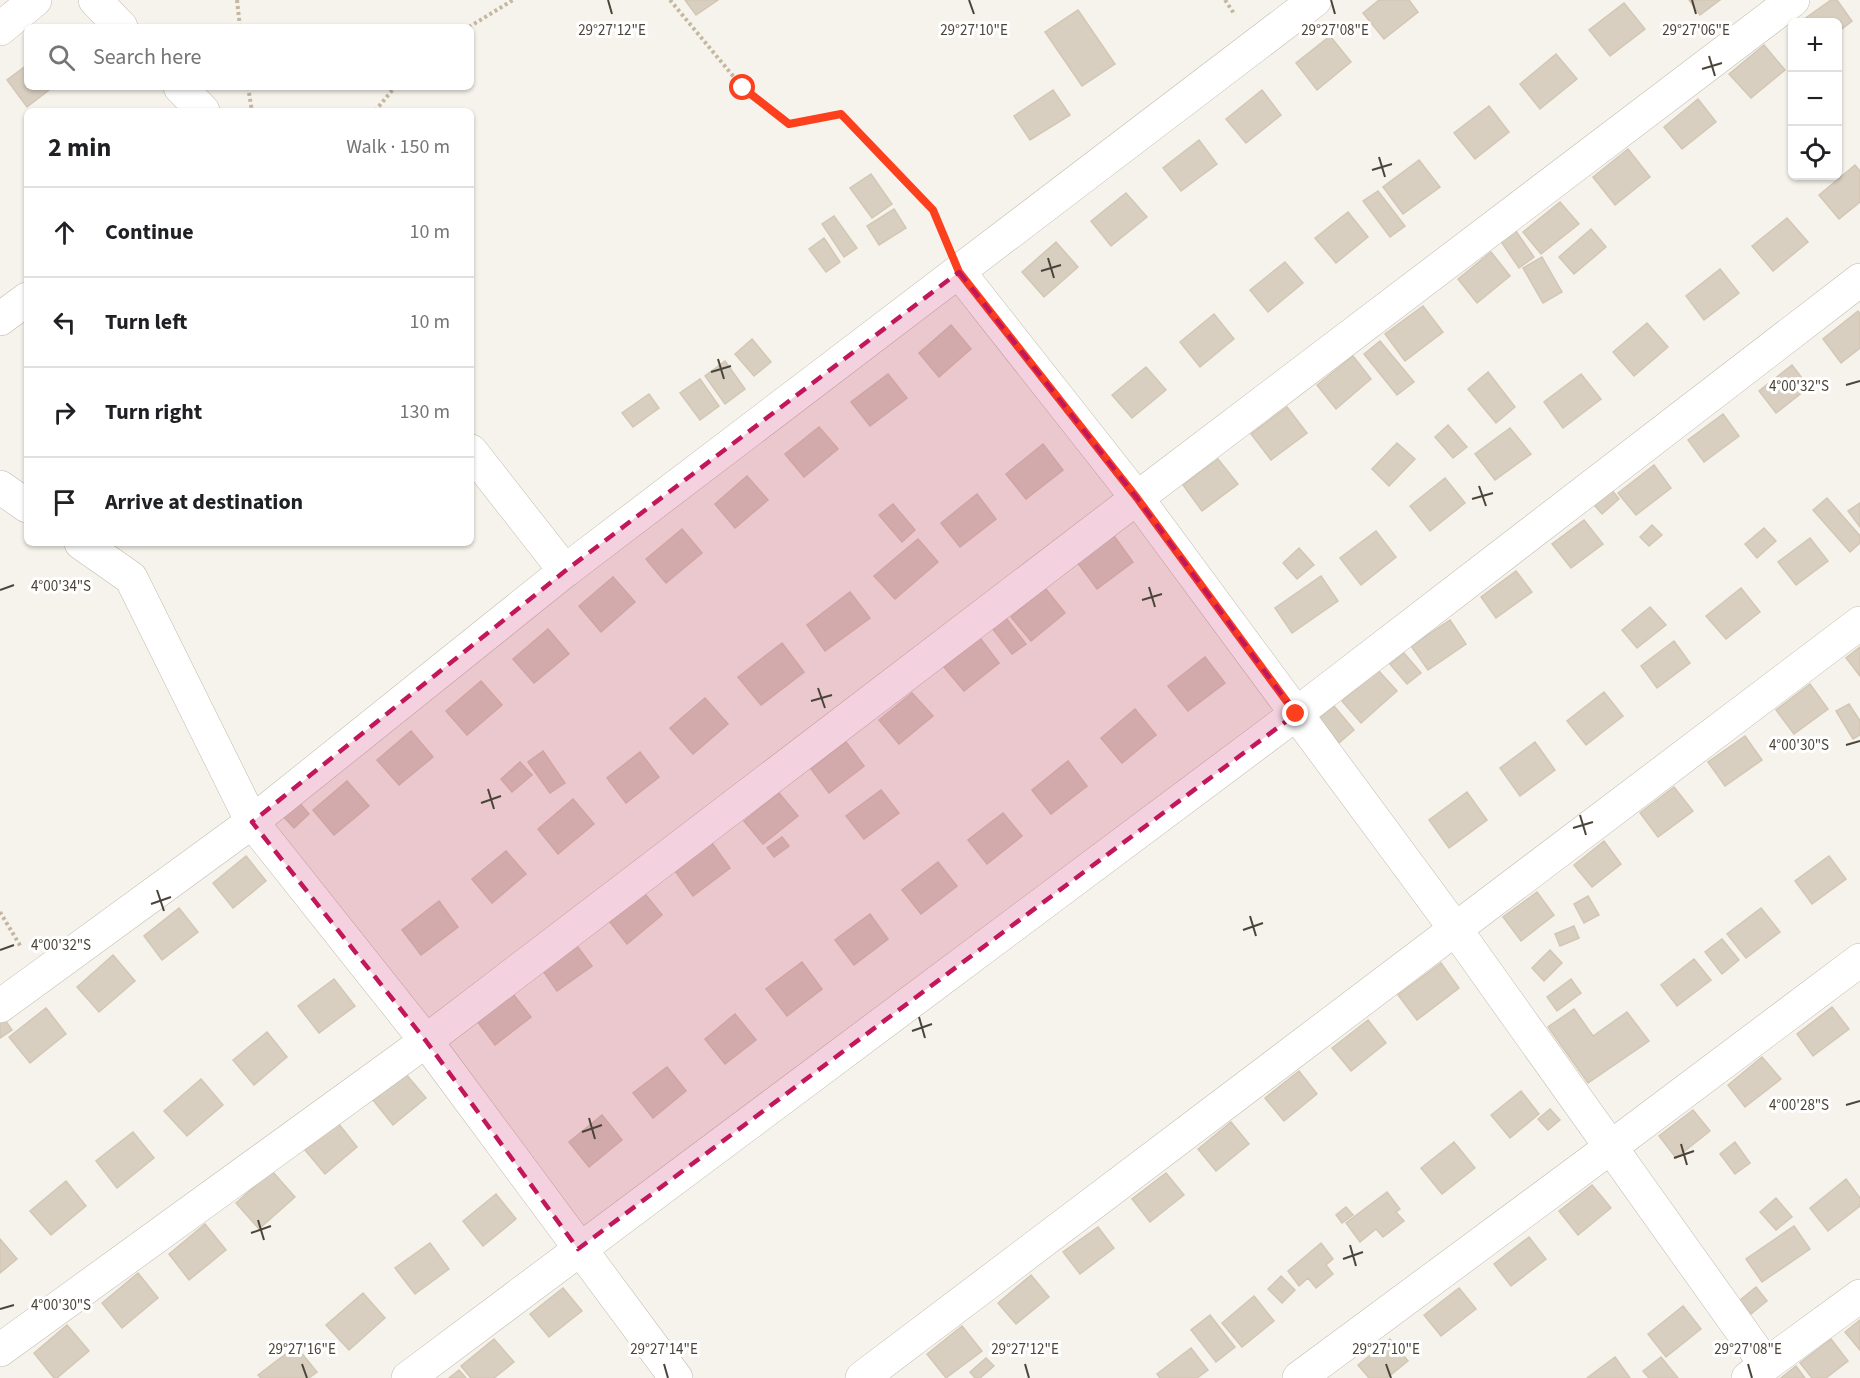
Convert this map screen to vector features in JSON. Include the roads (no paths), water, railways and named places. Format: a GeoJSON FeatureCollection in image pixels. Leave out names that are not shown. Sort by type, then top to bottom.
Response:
{"type":"FeatureCollection","features":[{"type":"Feature","properties":{"kind":"street"},"geometry":{"type":"LineString","coordinates":[[0,29],[35,0]]}},
{"type":"Feature","properties":{"kind":"street"},"geometry":{"type":"LineString","coordinates":[[95,0],[119,24]]}},
{"type":"Feature","properties":{"kind":"street"},"geometry":{"type":"LineString","coordinates":[[0,1006],[252,822],[565,571],[1315,0]]}},
{"type":"Feature","properties":{"kind":"street"},"geometry":{"type":"LineString","coordinates":[[0,1350],[426,1041],[1793,0]]}},
{"type":"Feature","properties":{"kind":"street"},"geometry":{"type":"LineString","coordinates":[[183,90],[200,108]]}},
{"type":"Feature","properties":{"kind":"street"},"geometry":{"type":"LineString","coordinates":[[959,272],[1137,498],[1456,930],[1611,1147],[1757,1371],[1860,1296]]}},
{"type":"Feature","properties":{"kind":"street"},"geometry":{"type":"LineString","coordinates":[[408,1378],[1296,714],[1860,280]]}},
{"type":"Feature","properties":{"kind":"street"},"geometry":{"type":"LineString","coordinates":[[0,319],[24,301]]}},
{"type":"Feature","properties":{"kind":"street"},"geometry":{"type":"LineString","coordinates":[[474,455],[565,571]]}},
{"type":"Feature","properties":{"kind":"street"},"geometry":{"type":"LineString","coordinates":[[0,487],[24,504]]}},
{"type":"Feature","properties":{"kind":"street"},"geometry":{"type":"LineString","coordinates":[[85,546],[131,578],[252,822],[426,1041],[578,1249],[676,1378]]}},
{"type":"Feature","properties":{"kind":"street"},"geometry":{"type":"LineString","coordinates":[[862,1378],[1860,623]]}},
{"type":"Feature","properties":{"kind":"street"},"geometry":{"type":"LineString","coordinates":[[1299,1378],[1860,960]]}}]}
